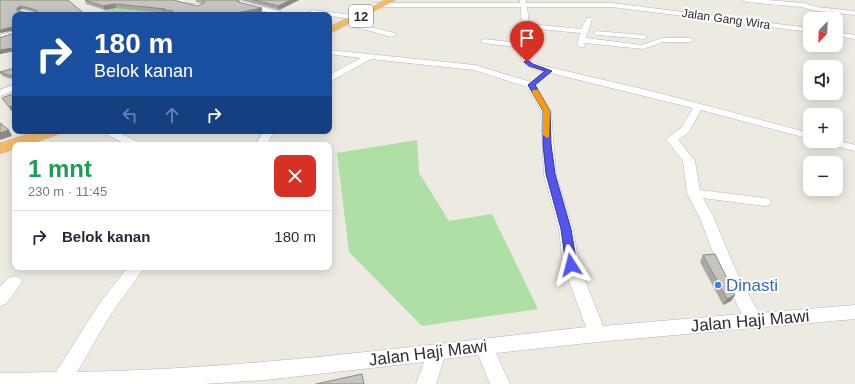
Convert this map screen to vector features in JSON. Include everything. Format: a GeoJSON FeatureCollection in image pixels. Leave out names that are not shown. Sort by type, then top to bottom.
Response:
{"type":"FeatureCollection","features":[{"type":"Feature","properties":{"kind":"highway","name":"12"},"geometry":{"type":"LineString","coordinates":[[332,26],[341,21],[392,0]]}},
{"type":"Feature","properties":{"kind":"highway","name":"12"},"geometry":{"type":"LineString","coordinates":[[332,28],[341,21]]}},
{"type":"Feature","properties":{"kind":"highway"},"geometry":{"type":"LineString","coordinates":[[21,142],[44,134]]}},
{"type":"Feature","properties":{"kind":"highway"},"geometry":{"type":"LineString","coordinates":[[34,142],[56,134]]}},
{"type":"Feature","properties":{"kind":"highway"},"geometry":{"type":"LineString","coordinates":[[0,149],[12,145]]}},
{"type":"Feature","properties":{"kind":"highway"},"geometry":{"type":"LineString","coordinates":[[0,154],[12,150]]}},
{"type":"Feature","properties":{"kind":"street"},"geometry":{"type":"LineString","coordinates":[[170,0],[183,2],[189,6],[204,4],[195,12]]}},
{"type":"Feature","properties":{"kind":"street"},"geometry":{"type":"LineString","coordinates":[[578,4],[584,0]]}},
{"type":"Feature","properties":{"kind":"street"},"geometry":{"type":"LineString","coordinates":[[746,0],[796,2],[822,10],[855,13]]}},
{"type":"Feature","properties":{"kind":"street"},"geometry":{"type":"LineString","coordinates":[[629,6],[630,2],[637,1]]}},
{"type":"Feature","properties":{"kind":"street"},"geometry":{"type":"LineString","coordinates":[[484,41],[524,46],[526,26],[523,2]]}},
{"type":"Feature","properties":{"kind":"street","name":"Jalan Gang Wira"},"geometry":{"type":"LineString","coordinates":[[380,4],[523,2],[629,6],[803,29]]}},
{"type":"Feature","properties":{"kind":"street"},"geometry":{"type":"LineString","coordinates":[[241,3],[275,12]]}},
{"type":"Feature","properties":{"kind":"street"},"geometry":{"type":"LineString","coordinates":[[582,37],[590,19]]}},
{"type":"Feature","properties":{"kind":"street"},"geometry":{"type":"LineString","coordinates":[[341,21],[392,35]]}},
{"type":"Feature","properties":{"kind":"street"},"geometry":{"type":"LineString","coordinates":[[526,26],[642,47],[662,40],[690,40]]}},
{"type":"Feature","properties":{"kind":"street"},"geometry":{"type":"LineString","coordinates":[[3,36],[12,34]]}},
{"type":"Feature","properties":{"kind":"street"},"geometry":{"type":"LineString","coordinates":[[843,35],[855,37]]}},
{"type":"Feature","properties":{"kind":"street"},"geometry":{"type":"LineString","coordinates":[[582,37],[644,37]]}},
{"type":"Feature","properties":{"kind":"street"},"geometry":{"type":"LineString","coordinates":[[332,52],[431,62],[540,78],[604,82],[803,134]]}},
{"type":"Feature","properties":{"kind":"street"},"geometry":{"type":"LineString","coordinates":[[431,62],[442,53]]}},
{"type":"Feature","properties":{"kind":"street"},"geometry":{"type":"LineString","coordinates":[[524,55],[527,62],[531,65],[540,78],[546,111],[550,174],[564,223],[571,265],[597,334]]}},
{"type":"Feature","properties":{"kind":"street"},"geometry":{"type":"LineString","coordinates":[[332,77],[370,56]]}},
{"type":"Feature","properties":{"kind":"street"},"geometry":{"type":"LineString","coordinates":[[539,60],[554,65],[540,78]]}},
{"type":"Feature","properties":{"kind":"street"},"geometry":{"type":"LineString","coordinates":[[0,81],[12,86]]}},
{"type":"Feature","properties":{"kind":"street"},"geometry":{"type":"LineString","coordinates":[[0,93],[12,88]]}},
{"type":"Feature","properties":{"kind":"street"},"geometry":{"type":"LineString","coordinates":[[698,107],[685,130],[672,139],[689,161],[694,193],[706,216],[729,273],[754,321]]}},
{"type":"Feature","properties":{"kind":"street"},"geometry":{"type":"LineString","coordinates":[[114,134],[130,142]]}},
{"type":"Feature","properties":{"kind":"street"},"geometry":{"type":"LineString","coordinates":[[263,142],[269,134]]}},
{"type":"Feature","properties":{"kind":"street"},"geometry":{"type":"LineString","coordinates":[[843,145],[855,148]]}},
{"type":"Feature","properties":{"kind":"street"},"geometry":{"type":"LineString","coordinates":[[694,193],[764,202]]}},
{"type":"Feature","properties":{"kind":"street"},"geometry":{"type":"LineString","coordinates":[[60,383],[105,309],[135,270]]}},
{"type":"Feature","properties":{"kind":"street"},"geometry":{"type":"LineString","coordinates":[[0,299],[14,282]]}},
{"type":"Feature","properties":{"kind":"street","name":"Jalan Haji Mawi"},"geometry":{"type":"LineString","coordinates":[[0,382],[124,382],[265,371],[597,334],[855,312]]}},
{"type":"Feature","properties":{"kind":"street"},"geometry":{"type":"LineString","coordinates":[[483,346],[500,384]]}},
{"type":"Feature","properties":{"kind":"street"},"geometry":{"type":"LineString","coordinates":[[426,384],[437,352]]}},
{"type":"Feature","properties":{"kind":"green space"},"geometry":{"type":"Polygon","coordinates":[[[125,6],[154,12],[99,12],[125,6]]]}},
{"type":"Feature","properties":{"kind":"green space"},"geometry":{"type":"Polygon","coordinates":[[[417,140],[419,173],[449,221],[492,214],[538,309],[422,326],[349,252],[337,153],[417,140]]]}},
{"type":"Feature","properties":{"kind":"building"},"geometry":{"type":"Polygon","coordinates":[[[0,0],[68,0],[82,12],[38,12],[36,10],[21,6],[17,8],[17,11],[23,12],[12,12],[12,27],[0,30],[0,0]]]}},
{"type":"Feature","properties":{"kind":"building"},"geometry":{"type":"Polygon","coordinates":[[[85,0],[173,0],[198,6],[205,2],[203,0],[236,0],[238,2],[262,8],[241,12],[170,12],[173,11],[115,4],[103,6],[85,0]]]}},
{"type":"Feature","properties":{"kind":"building"},"geometry":{"type":"Polygon","coordinates":[[[254,0],[291,0],[278,6],[254,0]]]}},
{"type":"Feature","properties":{"kind":"building"},"geometry":{"type":"Polygon","coordinates":[[[12,34],[12,48],[0,50],[0,37],[12,34]]]}},
{"type":"Feature","properties":{"kind":"building"},"geometry":{"type":"Polygon","coordinates":[[[12,69],[12,76],[0,72],[12,69]]]}},
{"type":"Feature","properties":{"kind":"building"},"geometry":{"type":"Polygon","coordinates":[[[12,94],[12,106],[9,107],[2,98],[12,94]]]}},
{"type":"Feature","properties":{"kind":"building"},"geometry":{"type":"Polygon","coordinates":[[[0,123],[9,130],[0,133],[0,123]]]}},
{"type":"Feature","properties":{"kind":"building"},"geometry":{"type":"Polygon","coordinates":[[[715,254],[735,295],[727,299],[703,255],[715,254]]]}},
{"type":"Feature","properties":{"kind":"building"},"geometry":{"type":"Polygon","coordinates":[[[362,374],[364,384],[316,384],[362,374]]]}},
{"type":"Feature","properties":{"kind":"slow traffic"},"geometry":{"type":"LineString","coordinates":[[535,92],[543,103],[546,111],[547,135]]}},
{"type":"Feature","properties":{"kind":"place","name":"Dinasti"},"geometry":{"type":"Point","coordinates":[718,285]}},
{"type":"Feature","properties":{"kind":"route"},"geometry":{"type":"LineString","coordinates":[[527,62],[537,68],[549,71],[532,85],[546,111],[550,174],[566,229],[571,265]]}}]}
